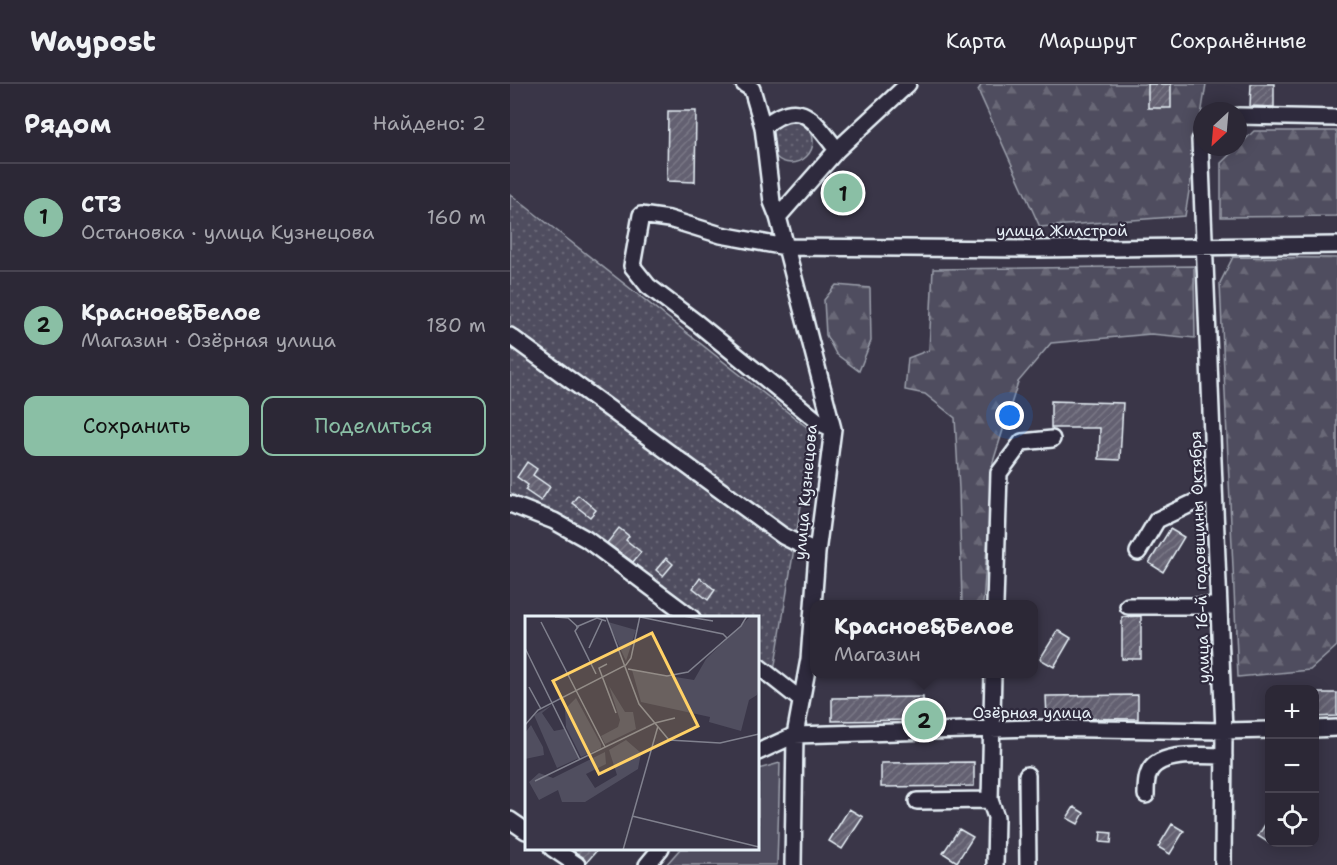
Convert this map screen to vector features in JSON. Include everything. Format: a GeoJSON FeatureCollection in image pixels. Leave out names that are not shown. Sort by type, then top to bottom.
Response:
{"type":"FeatureCollection","features":[{"type":"Feature","properties":{"kind":"street","name":"улица Кузнецова"},"geometry":{"type":"LineString","coordinates":[[744,84],[752,89],[763,127],[772,202],[786,247],[832,429],[813,600]]}},
{"type":"Feature","properties":{"kind":"street"},"geometry":{"type":"LineString","coordinates":[[778,217],[837,150],[908,84]]}},
{"type":"Feature","properties":{"kind":"street"},"geometry":{"type":"LineString","coordinates":[[763,127],[776,116],[790,111],[813,119],[837,150]]}},
{"type":"Feature","properties":{"kind":"street"},"geometry":{"type":"LineString","coordinates":[[1247,116],[1337,118]]}},
{"type":"Feature","properties":{"kind":"street","name":"улица 16-й годовщины Октября"},"geometry":{"type":"LineString","coordinates":[[1201,156],[1224,731],[1223,865]]}},
{"type":"Feature","properties":{"kind":"street","name":"улица Жилстрой"},"geometry":{"type":"LineString","coordinates":[[832,429],[820,423],[648,286],[632,266],[641,215],[669,219],[721,235],[786,247],[1204,248],[1337,245]]}},
{"type":"Feature","properties":{"kind":"street"},"geometry":{"type":"LineString","coordinates":[[510,336],[783,536],[817,553]]}},
{"type":"Feature","properties":{"kind":"street"},"geometry":{"type":"LineString","coordinates":[[995,600],[999,473],[1022,442],[1052,439]]}},
{"type":"Feature","properties":{"kind":"street"},"geometry":{"type":"LineString","coordinates":[[1138,552],[1157,520],[1214,493]]}},
{"type":"Feature","properties":{"kind":"street"},"geometry":{"type":"LineString","coordinates":[[510,504],[554,521],[586,539],[689,616]]}},
{"type":"Feature","properties":{"kind":"street"},"geometry":{"type":"LineString","coordinates":[[1128,606],[1219,606]]}},
{"type":"Feature","properties":{"kind":"street","name":"улица Кузнецова"},"geometry":{"type":"LineString","coordinates":[[793,865],[795,735],[810,646]]}},
{"type":"Feature","properties":{"kind":"street"},"geometry":{"type":"LineString","coordinates":[[759,667],[801,700]]}},
{"type":"Feature","properties":{"kind":"street"},"geometry":{"type":"LineString","coordinates":[[993,678],[990,800],[996,817],[995,865]]}},
{"type":"Feature","properties":{"kind":"street"},"geometry":{"type":"LineString","coordinates":[[1319,729],[1337,728]]}},
{"type":"Feature","properties":{"kind":"street","name":"Озёрная улица"},"geometry":{"type":"LineString","coordinates":[[795,735],[991,729],[1265,730]]}},
{"type":"Feature","properties":{"kind":"street"},"geometry":{"type":"LineString","coordinates":[[759,752],[795,735]]}},
{"type":"Feature","properties":{"kind":"street"},"geometry":{"type":"LineString","coordinates":[[1146,795],[1148,773],[1159,762],[1178,756],[1224,756]]}},
{"type":"Feature","properties":{"kind":"street"},"geometry":{"type":"LineString","coordinates":[[1027,775],[1028,865]]}},
{"type":"Feature","properties":{"kind":"street"},"geometry":{"type":"LineString","coordinates":[[917,801],[990,800]]}},
{"type":"Feature","properties":{"kind":"street"},"geometry":{"type":"LineString","coordinates":[[510,820],[525,830]]}},
{"type":"Feature","properties":{"kind":"street"},"geometry":{"type":"LineString","coordinates":[[554,850],[577,865]]}},
{"type":"Feature","properties":{"kind":"street"},"geometry":{"type":"LineString","coordinates":[[647,865],[660,850]]}},
{"type":"Feature","properties":{"kind":"green space"},"geometry":{"type":"Polygon","coordinates":[[[982,84],[1206,84],[1203,102],[1193,102],[1195,156],[1185,216],[1040,227],[978,90],[982,84]]]}},
{"type":"Feature","properties":{"kind":"green space"},"geometry":{"type":"Polygon","coordinates":[[[791,119],[807,125],[813,141],[807,157],[791,163],[775,157],[769,141],[775,125],[791,119]]]}},
{"type":"Feature","properties":{"kind":"green space"},"geometry":{"type":"Polygon","coordinates":[[[1254,131],[1337,131],[1337,216],[1221,217],[1221,163],[1228,156],[1247,156],[1247,138],[1254,131]]]}},
{"type":"Feature","properties":{"kind":"green space"},"geometry":{"type":"Polygon","coordinates":[[[510,194],[813,432],[773,677],[759,667],[759,616],[687,616],[510,492],[510,194]]]}},
{"type":"Feature","properties":{"kind":"green space"},"geometry":{"type":"Polygon","coordinates":[[[1233,257],[1337,258],[1337,646],[1310,670],[1238,677],[1220,283],[1233,257]]]}},
{"type":"Feature","properties":{"kind":"green space"},"geometry":{"type":"Polygon","coordinates":[[[1194,266],[1195,338],[1151,334],[1051,343],[1018,382],[993,462],[983,600],[962,600],[955,418],[925,394],[905,390],[908,358],[929,350],[933,269],[1194,266]]]}},
{"type":"Feature","properties":{"kind":"green space"},"geometry":{"type":"Polygon","coordinates":[[[836,285],[870,288],[871,341],[859,371],[836,354],[826,335],[824,300],[836,285]]]}},
{"type":"Feature","properties":{"kind":"green space"},"geometry":{"type":"Polygon","coordinates":[[[780,763],[777,865],[666,865],[679,850],[759,850],[759,769],[780,763]]]}},
{"type":"Feature","properties":{"kind":"building"},"geometry":{"type":"Polygon","coordinates":[[[1148,84],[1171,84],[1171,108],[1148,108],[1148,84]]]}},
{"type":"Feature","properties":{"kind":"building"},"geometry":{"type":"Polygon","coordinates":[[[1251,84],[1274,84],[1274,107],[1250,106],[1251,84]]]}},
{"type":"Feature","properties":{"kind":"building"},"geometry":{"type":"Polygon","coordinates":[[[668,111],[696,111],[695,182],[667,181],[668,111]]]}},
{"type":"Feature","properties":{"kind":"building"},"geometry":{"type":"Polygon","coordinates":[[[1051,401],[1123,403],[1120,460],[1099,459],[1100,428],[1051,428],[1051,401]]]}},
{"type":"Feature","properties":{"kind":"building"},"geometry":{"type":"Polygon","coordinates":[[[527,462],[537,469],[533,475],[550,487],[541,501],[525,490],[528,485],[517,477],[527,462]]]}},
{"type":"Feature","properties":{"kind":"building"},"geometry":{"type":"Polygon","coordinates":[[[578,495],[596,510],[590,517],[572,503],[578,495]]]}},
{"type":"Feature","properties":{"kind":"building"},"geometry":{"type":"Polygon","coordinates":[[[619,528],[629,536],[626,540],[641,552],[633,562],[607,543],[619,528]]]}},
{"type":"Feature","properties":{"kind":"building"},"geometry":{"type":"Polygon","coordinates":[[[1170,529],[1184,537],[1163,572],[1149,563],[1170,529]]]}},
{"type":"Feature","properties":{"kind":"building"},"geometry":{"type":"Polygon","coordinates":[[[666,558],[673,564],[663,576],[656,570],[666,558]]]}},
{"type":"Feature","properties":{"kind":"building"},"geometry":{"type":"Polygon","coordinates":[[[700,578],[715,590],[708,600],[693,588],[700,578]]]}},
{"type":"Feature","properties":{"kind":"building"},"geometry":{"type":"Polygon","coordinates":[[[1141,616],[1141,659],[1122,659],[1122,617],[1141,616]]]}},
{"type":"Feature","properties":{"kind":"building"},"geometry":{"type":"Polygon","coordinates":[[[1058,630],[1071,638],[1054,667],[1040,659],[1058,630]]]}},
{"type":"Feature","properties":{"kind":"building"},"geometry":{"type":"Polygon","coordinates":[[[1319,693],[1337,693],[1337,716],[1319,717],[1319,693]]]}},
{"type":"Feature","properties":{"kind":"building"},"geometry":{"type":"Polygon","coordinates":[[[1138,695],[1138,719],[1047,718],[1046,696],[1138,695]]]}},
{"type":"Feature","properties":{"kind":"building"},"geometry":{"type":"Polygon","coordinates":[[[923,697],[924,720],[832,721],[832,698],[923,697]]]}},
{"type":"Feature","properties":{"kind":"building"},"geometry":{"type":"Polygon","coordinates":[[[974,762],[974,786],[881,787],[881,763],[974,762]]]}},
{"type":"Feature","properties":{"kind":"building"},"geometry":{"type":"Polygon","coordinates":[[[1074,807],[1084,813],[1078,824],[1067,818],[1074,807]]]}},
{"type":"Feature","properties":{"kind":"building"},"geometry":{"type":"Polygon","coordinates":[[[849,809],[863,817],[842,849],[829,841],[849,809]]]}},
{"type":"Feature","properties":{"kind":"building"},"geometry":{"type":"Polygon","coordinates":[[[1172,824],[1184,831],[1170,854],[1158,847],[1172,824]]]}},
{"type":"Feature","properties":{"kind":"building"},"geometry":{"type":"Polygon","coordinates":[[[1265,825],[1265,840],[1258,836],[1265,825]]]}},
{"type":"Feature","properties":{"kind":"building"},"geometry":{"type":"Polygon","coordinates":[[[959,829],[973,837],[957,862],[943,853],[959,829]]]}},
{"type":"Feature","properties":{"kind":"building"},"geometry":{"type":"Polygon","coordinates":[[[1101,832],[1112,833],[1111,843],[1100,842],[1101,832]]]}},
{"type":"Feature","properties":{"kind":"building"},"geometry":{"type":"Polygon","coordinates":[[[572,850],[597,850],[586,863],[583,857],[572,850]]]}},
{"type":"Feature","properties":{"kind":"place","name":"СТЗ"},"geometry":{"type":"Point","coordinates":[843,193]}},
{"type":"Feature","properties":{"kind":"place","name":"Красное&Белое"},"geometry":{"type":"Point","coordinates":[924,720]}}]}
